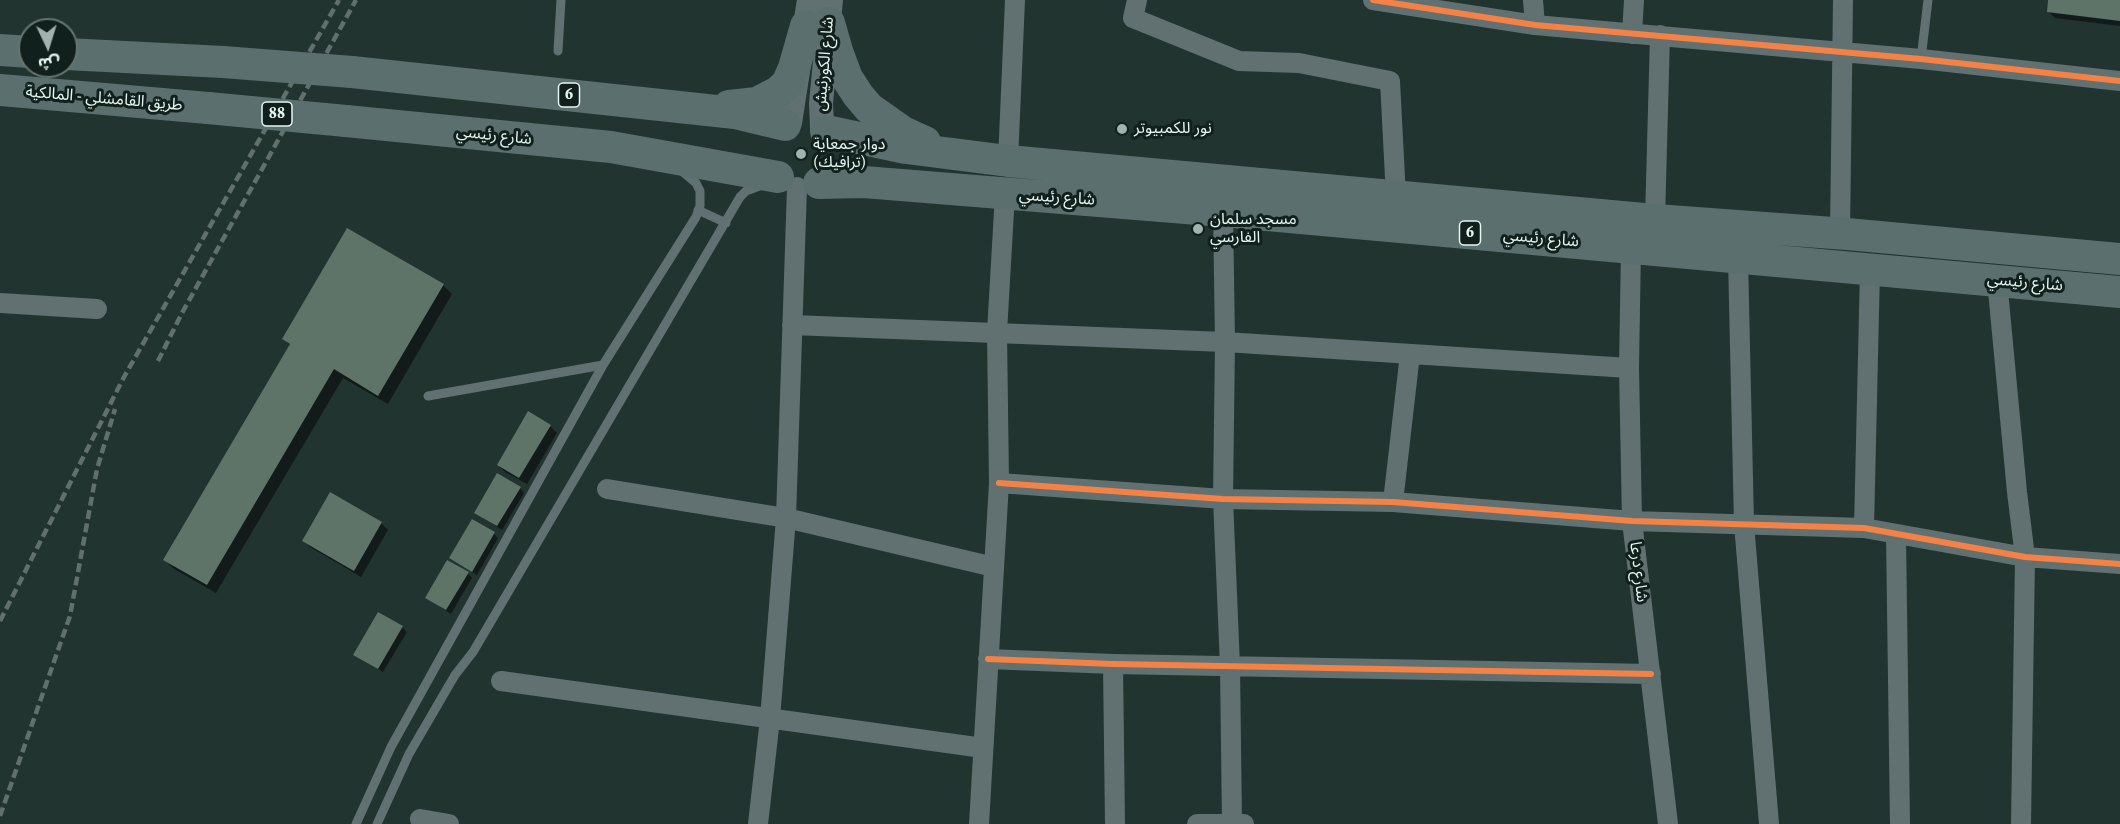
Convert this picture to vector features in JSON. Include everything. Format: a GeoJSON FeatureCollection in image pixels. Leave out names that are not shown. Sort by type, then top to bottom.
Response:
{"type":"FeatureCollection","features":[{"type":"Feature","properties":{"kind":"highway"},"geometry":{"type":"LineString","coordinates":[[678,106],[740,106],[769,99],[791,77],[819,12]]}},
{"type":"Feature","properties":{"kind":"highway"},"geometry":{"type":"LineString","coordinates":[[819,12],[848,78],[869,108],[903,132],[932,145],[969,156]]}},
{"type":"Feature","properties":{"kind":"highway"},"geometry":{"type":"LineString","coordinates":[[0,50],[18,51]]}},
{"type":"Feature","properties":{"kind":"highway","name":"6"},"geometry":{"type":"LineString","coordinates":[[78,55],[223,62],[352,72],[678,106],[735,113],[788,124]]}},
{"type":"Feature","properties":{"kind":"highway","name":"طريق القامشلي - المالكية"},"geometry":{"type":"LineString","coordinates":[[0,90],[208,108]]}},
{"type":"Feature","properties":{"kind":"highway","name":"شارع رئيسي"},"geometry":{"type":"LineString","coordinates":[[208,108],[611,147],[794,182],[864,182],[1223,211],[2120,292]]}},
{"type":"Feature","properties":{"kind":"highway"},"geometry":{"type":"LineString","coordinates":[[807,121],[824,129],[835,145],[835,162],[830,172],[794,182],[769,163],[768,152],[773,136],[788,124],[807,121]]}},
{"type":"Feature","properties":{"kind":"highway","name":"شارع رئيسي"},"geometry":{"type":"LineString","coordinates":[[824,129],[906,148],[1008,161],[1655,220],[1844,234],[2120,259]]}},
{"type":"Feature","properties":{"kind":"highway"},"geometry":{"type":"LineString","coordinates":[[1844,234],[1857,269]]}},
{"type":"Feature","properties":{"kind":"street"},"geometry":{"type":"LineString","coordinates":[[1008,161],[1015,0]]}},
{"type":"Feature","properties":{"kind":"street"},"geometry":{"type":"LineString","coordinates":[[1137,0],[1133,18],[1239,61],[1299,63],[1390,81],[1396,197]]}},
{"type":"Feature","properties":{"kind":"street"},"geometry":{"type":"LineString","coordinates":[[1373,0],[1535,25],[1921,59],[2120,81]]}},
{"type":"Feature","properties":{"kind":"street"},"geometry":{"type":"LineString","coordinates":[[1533,0],[1535,25]]}},
{"type":"Feature","properties":{"kind":"street"},"geometry":{"type":"LineString","coordinates":[[1632,34],[1634,0]]}},
{"type":"Feature","properties":{"kind":"street"},"geometry":{"type":"LineString","coordinates":[[1843,0],[1844,234]]}},
{"type":"Feature","properties":{"kind":"street","name":"شارع الكورنيش"},"geometry":{"type":"LineString","coordinates":[[788,124],[819,12]]}},
{"type":"Feature","properties":{"kind":"street","name":"شارع الكورنيش"},"geometry":{"type":"LineString","coordinates":[[819,12],[820,114],[824,129]]}},
{"type":"Feature","properties":{"kind":"street"},"geometry":{"type":"LineString","coordinates":[[1655,220],[1660,35]]}},
{"type":"Feature","properties":{"kind":"street"},"geometry":{"type":"LineString","coordinates":[[758,824],[770,718],[786,518],[794,182]]}},
{"type":"Feature","properties":{"kind":"street"},"geometry":{"type":"LineString","coordinates":[[979,824],[999,483],[997,332],[1005,194]]}},
{"type":"Feature","properties":{"kind":"street"},"geometry":{"type":"LineString","coordinates":[[1223,211],[1225,342],[1222,499],[1230,666],[1232,824]]}},
{"type":"Feature","properties":{"kind":"street","name":"شارع درعا"},"geometry":{"type":"LineString","coordinates":[[1631,247],[1629,368],[1632,521],[1668,824]]}},
{"type":"Feature","properties":{"kind":"street"},"geometry":{"type":"LineString","coordinates":[[1738,258],[1744,524],[1769,824]]}},
{"type":"Feature","properties":{"kind":"street"},"geometry":{"type":"LineString","coordinates":[[1857,269],[1864,528]]}},
{"type":"Feature","properties":{"kind":"street"},"geometry":{"type":"LineString","coordinates":[[1997,280],[2025,556],[2021,824]]}},
{"type":"Feature","properties":{"kind":"street"},"geometry":{"type":"LineString","coordinates":[[0,303],[97,309]]}},
{"type":"Feature","properties":{"kind":"street"},"geometry":{"type":"LineString","coordinates":[[792,325],[1225,342],[1629,368]]}},
{"type":"Feature","properties":{"kind":"street"},"geometry":{"type":"LineString","coordinates":[[1393,502],[1410,354]]}},
{"type":"Feature","properties":{"kind":"street"},"geometry":{"type":"LineString","coordinates":[[999,483],[1222,499],[1393,502],[1632,521],[1864,528],[2025,556],[2120,564]]}},
{"type":"Feature","properties":{"kind":"street"},"geometry":{"type":"LineString","coordinates":[[607,489],[786,518],[994,567]]}},
{"type":"Feature","properties":{"kind":"street"},"geometry":{"type":"LineString","coordinates":[[1896,535],[1900,824]]}},
{"type":"Feature","properties":{"kind":"street"},"geometry":{"type":"LineString","coordinates":[[988,660],[1651,674]]}},
{"type":"Feature","properties":{"kind":"street"},"geometry":{"type":"LineString","coordinates":[[1113,664],[1115,824]]}},
{"type":"Feature","properties":{"kind":"street"},"geometry":{"type":"LineString","coordinates":[[501,681],[983,748]]}},
{"type":"Feature","properties":{"kind":"street"},"geometry":{"type":"LineString","coordinates":[[420,819],[449,824]]}},
{"type":"Feature","properties":{"kind":"street"},"geometry":{"type":"LineString","coordinates":[[1197,824],[1244,824]]}},
{"type":"Feature","properties":{"kind":"lane"},"geometry":{"type":"LineString","coordinates":[[558,51],[561,0]]}},
{"type":"Feature","properties":{"kind":"lane"},"geometry":{"type":"LineString","coordinates":[[1921,59],[1928,0]]}},
{"type":"Feature","properties":{"kind":"lane"},"geometry":{"type":"LineString","coordinates":[[356,824],[391,747],[603,365],[698,210],[700,191],[696,183],[678,169],[646,153]]}},
{"type":"Feature","properties":{"kind":"lane"},"geometry":{"type":"LineString","coordinates":[[377,824],[409,754],[449,685],[479,642],[740,197],[746,191],[765,184],[794,182]]}},
{"type":"Feature","properties":{"kind":"lane"},"geometry":{"type":"LineString","coordinates":[[698,210],[726,223]]}},
{"type":"Feature","properties":{"kind":"lane"},"geometry":{"type":"LineString","coordinates":[[428,396],[603,365]]}},
{"type":"Feature","properties":{"kind":"building"},"geometry":{"type":"Polygon","coordinates":[[[2048,0],[2120,0],[2120,21],[2047,12],[2048,0]]]}},
{"type":"Feature","properties":{"kind":"building"},"geometry":{"type":"Polygon","coordinates":[[[347,228],[444,284],[378,396],[334,369],[207,585],[163,560],[290,344],[282,339],[347,228]]]}},
{"type":"Feature","properties":{"kind":"building"},"geometry":{"type":"Polygon","coordinates":[[[528,411],[551,425],[519,478],[497,465],[528,411]]]}},
{"type":"Feature","properties":{"kind":"building"},"geometry":{"type":"Polygon","coordinates":[[[497,473],[521,487],[497,526],[474,513],[497,473]]]}},
{"type":"Feature","properties":{"kind":"building"},"geometry":{"type":"Polygon","coordinates":[[[330,492],[382,522],[354,571],[302,541],[330,492]]]}},
{"type":"Feature","properties":{"kind":"building"},"geometry":{"type":"Polygon","coordinates":[[[472,519],[495,532],[472,572],[449,558],[472,519]]]}},
{"type":"Feature","properties":{"kind":"building"},"geometry":{"type":"Polygon","coordinates":[[[447,560],[469,572],[446,610],[425,598],[447,560]]]}},
{"type":"Feature","properties":{"kind":"building"},"geometry":{"type":"Polygon","coordinates":[[[378,612],[403,626],[378,669],[353,655],[378,612]]]}},
{"type":"Feature","properties":{"kind":"railway"},"geometry":{"type":"LineString","coordinates":[[0,621],[124,377],[339,0]]}},
{"type":"Feature","properties":{"kind":"railway"},"geometry":{"type":"LineString","coordinates":[[158,361],[182,313],[356,0]]}},
{"type":"Feature","properties":{"kind":"railway"},"geometry":{"type":"LineString","coordinates":[[0,816],[70,616],[97,469],[115,409]]}},
{"type":"Feature","properties":{"kind":"cycle path"},"geometry":{"type":"LineString","coordinates":[[1373,0],[1535,25],[1921,59],[2120,81]]}},
{"type":"Feature","properties":{"kind":"cycle path"},"geometry":{"type":"LineString","coordinates":[[999,483],[1223,499],[1393,502],[1632,521],[1864,528],[2025,557],[2120,564]]}},
{"type":"Feature","properties":{"kind":"cycle path"},"geometry":{"type":"LineString","coordinates":[[988,659],[1113,664],[1651,674]]}},
{"type":"Feature","properties":{"kind":"place","name":"نور للكمبيوتر"},"geometry":{"type":"Point","coordinates":[1122,129]}},
{"type":"Feature","properties":{"kind":"place","name":"دوار جمعاية (ترافيك)"},"geometry":{"type":"Point","coordinates":[801,154]}},
{"type":"Feature","properties":{"kind":"place","name":"مسجد سلمان الفارسي"},"geometry":{"type":"Point","coordinates":[1198,229]}}]}
